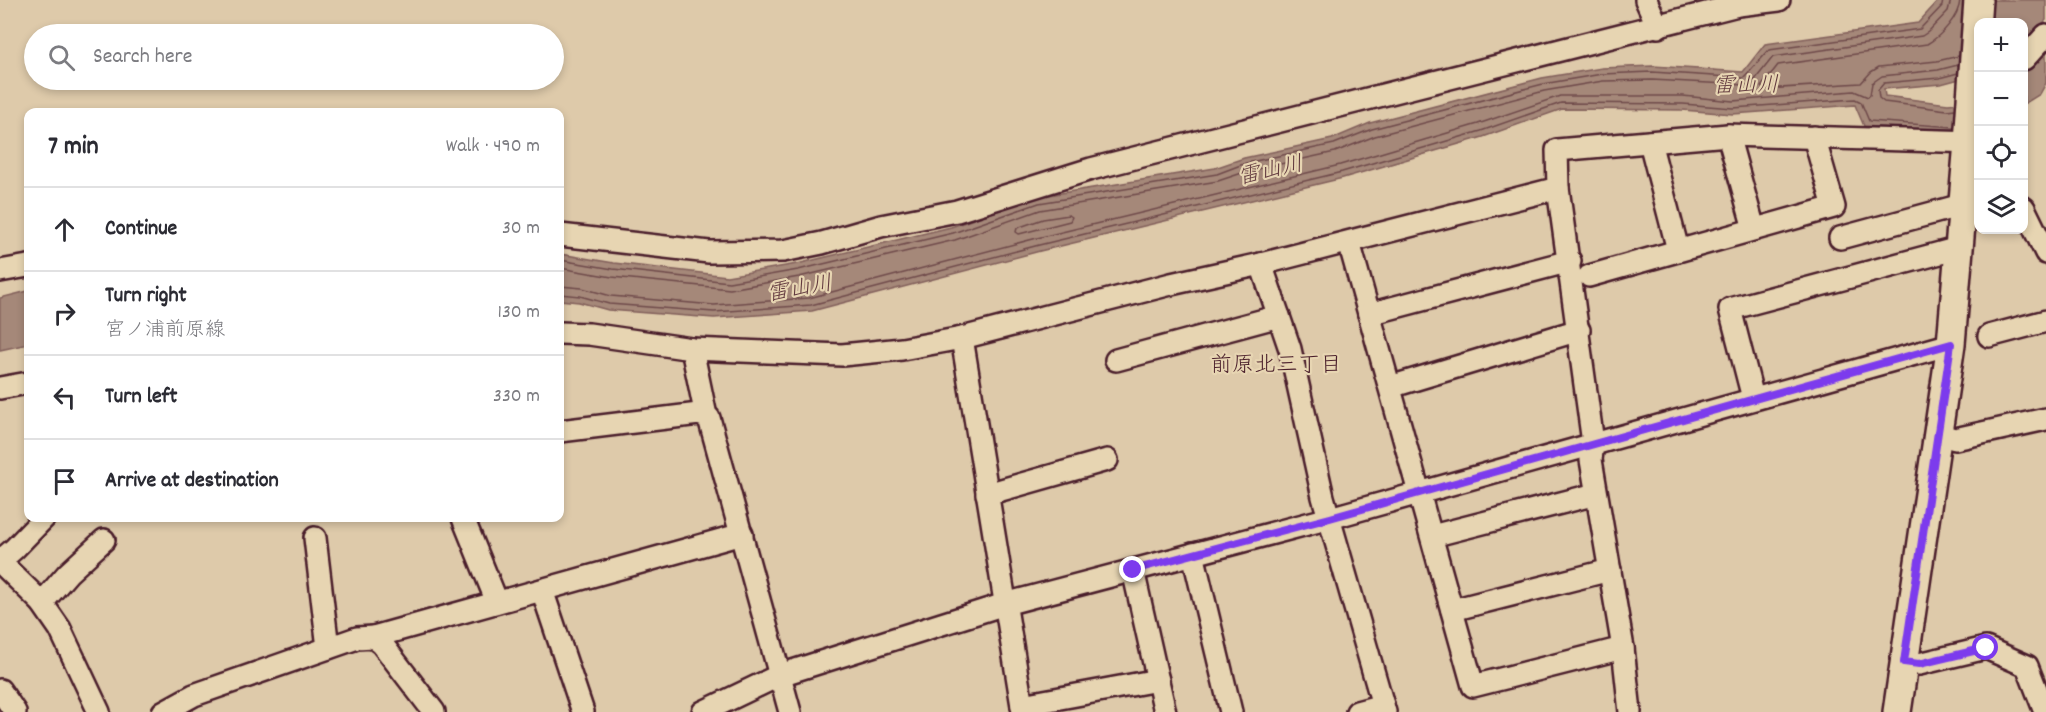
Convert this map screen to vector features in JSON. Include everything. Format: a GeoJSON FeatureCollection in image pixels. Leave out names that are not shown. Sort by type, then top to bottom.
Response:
{"type":"FeatureCollection","features":[{"type":"Feature","properties":{"kind":"main road"},"geometry":{"type":"LineString","coordinates":[[1976,72],[1978,0]]}},
{"type":"Feature","properties":{"kind":"main road"},"geometry":{"type":"LineString","coordinates":[[1897,712],[1951,344],[1962,205],[1973,142],[1974,115]]}},
{"type":"Feature","properties":{"kind":"street"},"geometry":{"type":"LineString","coordinates":[[1646,0],[1658,27]]}},
{"type":"Feature","properties":{"kind":"street"},"geometry":{"type":"LineString","coordinates":[[564,234],[709,252],[783,251],[822,243],[880,226],[957,211],[1091,169],[1738,5],[1779,0]]}},
{"type":"Feature","properties":{"kind":"street"},"geometry":{"type":"LineString","coordinates":[[2028,55],[2046,35]]}},
{"type":"Feature","properties":{"kind":"street"},"geometry":{"type":"LineString","coordinates":[[1630,712],[1623,648],[1591,460],[1593,443],[1570,261],[1558,188],[1557,150],[1728,135],[1973,142]]}},
{"type":"Feature","properties":{"kind":"street"},"geometry":{"type":"LineString","coordinates":[[1728,135],[1754,229]]}},
{"type":"Feature","properties":{"kind":"street"},"geometry":{"type":"LineString","coordinates":[[1589,276],[1834,207],[1814,137]]}},
{"type":"Feature","properties":{"kind":"street"},"geometry":{"type":"LineString","coordinates":[[1650,142],[1678,250]]}},
{"type":"Feature","properties":{"kind":"street"},"geometry":{"type":"LineString","coordinates":[[564,333],[589,334],[692,349],[842,355],[902,349],[962,338],[1558,188]]}},
{"type":"Feature","properties":{"kind":"street"},"geometry":{"type":"LineString","coordinates":[[1840,238],[1962,205]]}},
{"type":"Feature","properties":{"kind":"street"},"geometry":{"type":"LineString","coordinates":[[2028,216],[2046,254]]}},
{"type":"Feature","properties":{"kind":"street"},"geometry":{"type":"LineString","coordinates":[[1348,242],[1473,686],[1623,648]]}},
{"type":"Feature","properties":{"kind":"street"},"geometry":{"type":"LineString","coordinates":[[1753,398],[1731,309],[1959,248]]}},
{"type":"Feature","properties":{"kind":"street"},"geometry":{"type":"LineString","coordinates":[[1369,314],[1570,261]]}},
{"type":"Feature","properties":{"kind":"street"},"geometry":{"type":"LineString","coordinates":[[1261,264],[1290,349],[1323,497],[1384,709],[1357,712]]}},
{"type":"Feature","properties":{"kind":"street"},"geometry":{"type":"LineString","coordinates":[[0,271],[24,267]]}},
{"type":"Feature","properties":{"kind":"street"},"geometry":{"type":"LineString","coordinates":[[1116,360],[1279,316]]}},
{"type":"Feature","properties":{"kind":"street"},"geometry":{"type":"LineString","coordinates":[[1989,336],[2046,321]]}},
{"type":"Feature","properties":{"kind":"street"},"geometry":{"type":"LineString","coordinates":[[1390,387],[1579,330]]}},
{"type":"Feature","properties":{"kind":"street"},"geometry":{"type":"LineString","coordinates":[[962,338],[1023,709],[1158,680]]}},
{"type":"Feature","properties":{"kind":"street"},"geometry":{"type":"LineString","coordinates":[[703,712],[780,675],[1005,604],[1330,518],[1951,344]]}},
{"type":"Feature","properties":{"kind":"street"},"geometry":{"type":"LineString","coordinates":[[692,349],[706,416],[713,428],[790,712]]}},
{"type":"Feature","properties":{"kind":"street"},"geometry":{"type":"LineString","coordinates":[[0,388],[24,384]]}},
{"type":"Feature","properties":{"kind":"street"},"geometry":{"type":"LineString","coordinates":[[564,431],[699,414],[706,416]]}},
{"type":"Feature","properties":{"kind":"street"},"geometry":{"type":"LineString","coordinates":[[1937,435],[1955,439],[2046,419]]}},
{"type":"Feature","properties":{"kind":"street"},"geometry":{"type":"LineString","coordinates":[[987,494],[1107,460]]}},
{"type":"Feature","properties":{"kind":"street"},"geometry":{"type":"LineString","coordinates":[[1432,536],[1596,494]]}},
{"type":"Feature","properties":{"kind":"street"},"geometry":{"type":"LineString","coordinates":[[40,522],[0,562],[42,603],[60,629],[99,712]]}},
{"type":"Feature","properties":{"kind":"street"},"geometry":{"type":"LineString","coordinates":[[465,522],[497,602]]}},
{"type":"Feature","properties":{"kind":"street"},"geometry":{"type":"LineString","coordinates":[[163,712],[199,703],[357,638],[373,637],[742,534]]}},
{"type":"Feature","properties":{"kind":"street"},"geometry":{"type":"LineString","coordinates":[[315,538],[328,648]]}},
{"type":"Feature","properties":{"kind":"street"},"geometry":{"type":"LineString","coordinates":[[42,603],[68,573],[104,540]]}},
{"type":"Feature","properties":{"kind":"street"},"geometry":{"type":"LineString","coordinates":[[1194,554],[1231,712]]}},
{"type":"Feature","properties":{"kind":"street"},"geometry":{"type":"LineString","coordinates":[[1133,570],[1165,712]]}},
{"type":"Feature","properties":{"kind":"street"},"geometry":{"type":"LineString","coordinates":[[1452,610],[1610,570]]}},
{"type":"Feature","properties":{"kind":"street"},"geometry":{"type":"LineString","coordinates":[[542,590],[584,712]]}},
{"type":"Feature","properties":{"kind":"street"},"geometry":{"type":"LineString","coordinates":[[373,637],[382,644],[435,712]]}},
{"type":"Feature","properties":{"kind":"street"},"geometry":{"type":"LineString","coordinates":[[1904,662],[1919,664],[1986,648],[2027,666],[2045,712]]}},
{"type":"Feature","properties":{"kind":"street"},"geometry":{"type":"LineString","coordinates":[[0,690],[15,712]]}},
{"type":"Feature","properties":{"kind":"water","name":"雷山川"},"geometry":{"type":"Polygon","coordinates":[[[1939,0],[2046,0],[2046,20],[2028,40],[2028,18],[1974,18],[1974,75],[1941,84],[1884,89],[1885,96],[1948,104],[1974,101],[1974,129],[1950,133],[1864,126],[1855,105],[1733,114],[1682,110],[1562,109],[1483,137],[1343,178],[1040,251],[812,311],[714,318],[608,310],[564,300],[564,255],[727,276],[797,264],[951,227],[1037,197],[1215,168],[1244,158],[1332,139],[1370,123],[1542,78],[1602,68],[1653,66],[1743,72],[1765,44],[1918,23],[1939,0]]]}},
{"type":"Feature","properties":{"kind":"water"},"geometry":{"type":"Polygon","coordinates":[[[2046,51],[2046,83],[2040,94],[2028,102],[2028,72],[2028,66],[2046,51]]]}},
{"type":"Feature","properties":{"kind":"water"},"geometry":{"type":"Polygon","coordinates":[[[24,292],[24,345],[0,350],[0,298],[24,292]]]}},
{"type":"Feature","properties":{"kind":"district","name":"前原北三丁目"},"geometry":{"type":"Point","coordinates":[1276,366]}},
{"type":"Feature","properties":{"kind":"route"},"geometry":{"type":"LineString","coordinates":[[1133,570],[1330,518],[1951,344],[1904,662],[1919,664],[1986,648]]}}]}
